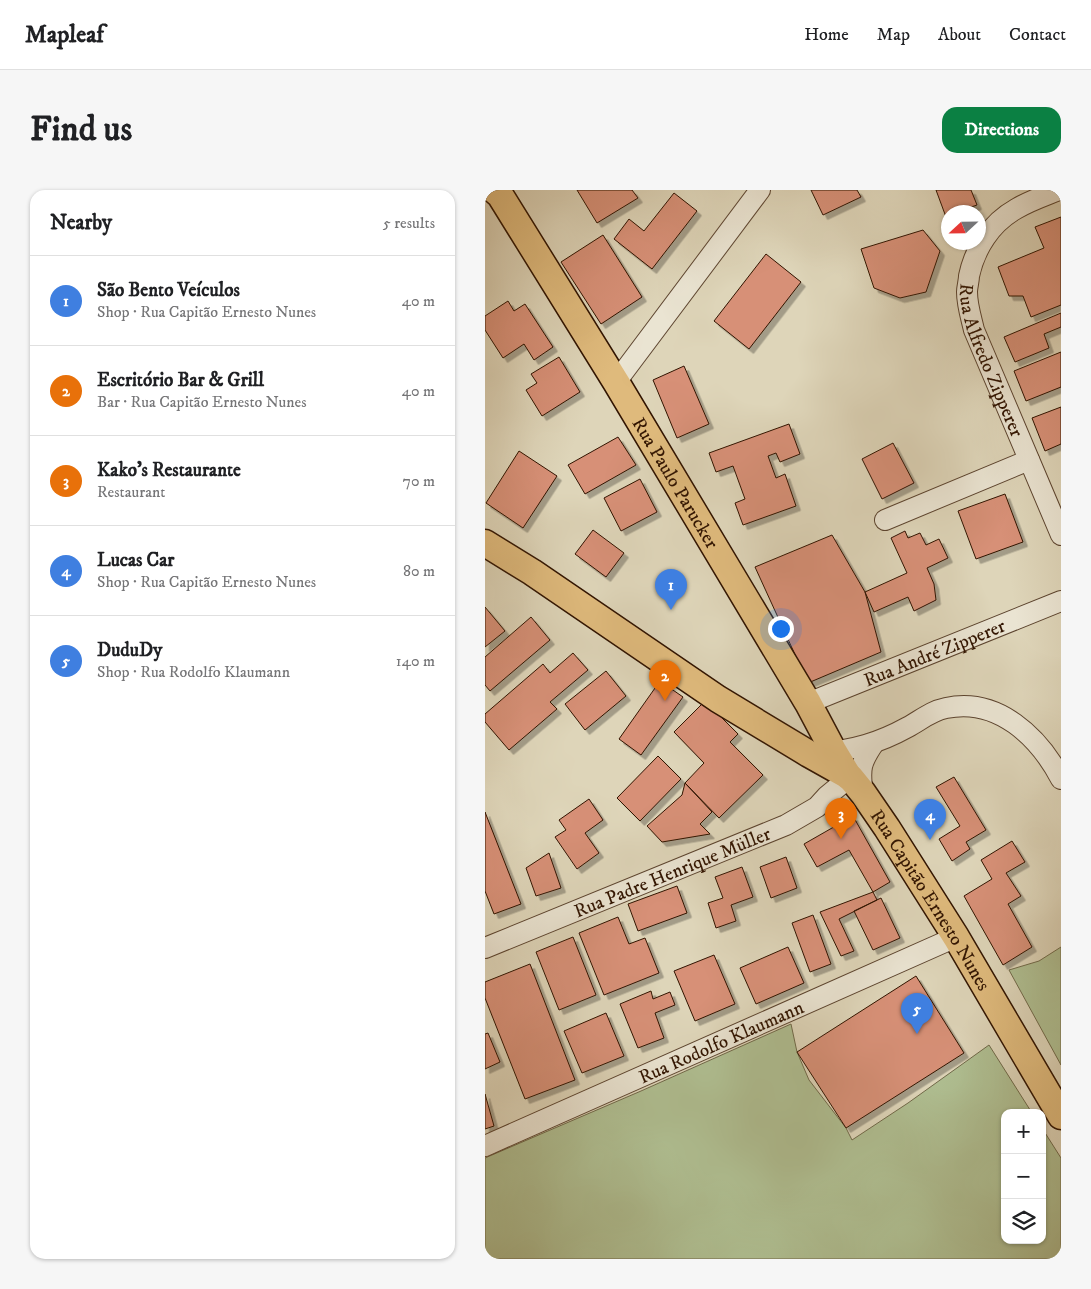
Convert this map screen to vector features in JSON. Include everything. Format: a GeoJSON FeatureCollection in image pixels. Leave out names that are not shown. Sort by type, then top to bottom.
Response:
{"type":"FeatureCollection","features":[{"type":"Feature","properties":{"kind":"main road","name":"Rua Paulo Parucker"},"geometry":{"type":"LineString","coordinates":[[497,192],[616,382],[834,752],[856,785]]}},
{"type":"Feature","properties":{"kind":"main road","name":"Rua Capitão Ernesto Nunes"},"geometry":{"type":"LineString","coordinates":[[485,543],[532,572],[718,699],[856,785],[887,828],[956,937],[1061,1116]]}},
{"type":"Feature","properties":{"kind":"main road"},"geometry":{"type":"LineString","coordinates":[[775,733],[793,733],[802,728],[806,718],[807,704]]}},
{"type":"Feature","properties":{"kind":"street"},"geometry":{"type":"LineString","coordinates":[[616,382],[760,190]]}},
{"type":"Feature","properties":{"kind":"street","name":"Rua Alfredo Zipperer"},"geometry":{"type":"LineString","coordinates":[[1059,190],[1015,209],[996,224],[987,234],[976,254],[967,290],[974,330],[1061,535]]}},
{"type":"Feature","properties":{"kind":"street"},"geometry":{"type":"LineString","coordinates":[[885,520],[1029,460]]}},
{"type":"Feature","properties":{"kind":"street","name":"Rua André Zipperer"},"geometry":{"type":"LineString","coordinates":[[807,704],[1061,601]]}},
{"type":"Feature","properties":{"kind":"street"},"geometry":{"type":"LineString","coordinates":[[809,754],[855,749],[874,743],[909,727],[929,713],[961,706],[980,708],[1000,714],[1020,727],[1040,746],[1061,779]]}},
{"type":"Feature","properties":{"kind":"street"},"geometry":{"type":"LineString","coordinates":[[856,785],[861,780],[861,768],[865,757],[874,743]]}},
{"type":"Feature","properties":{"kind":"street","name":"Rua Padre Henrique Müller"},"geometry":{"type":"LineString","coordinates":[[485,948],[786,825],[817,806],[827,796],[856,785]]}},
{"type":"Feature","properties":{"kind":"street","name":"Rua Rodolfo Klaumann"},"geometry":{"type":"LineString","coordinates":[[485,1146],[956,937]]}},
{"type":"Feature","properties":{"kind":"green space"},"geometry":{"type":"Polygon","coordinates":[[[1061,947],[1061,1065],[1009,970],[1039,961],[1061,947]]]}},
{"type":"Feature","properties":{"kind":"green space"},"geometry":{"type":"Polygon","coordinates":[[[791,1024],[797,1052],[809,1080],[846,1128],[852,1140],[908,1103],[989,1045],[1029,1109],[1001,1109],[1001,1244],[1046,1244],[1046,1134],[1061,1158],[1061,1259],[485,1259],[485,1158],[791,1024]]]}},
{"type":"Feature","properties":{"kind":"building"},"geometry":{"type":"Polygon","coordinates":[[[577,190],[632,190],[638,198],[597,223],[577,190]]]}},
{"type":"Feature","properties":{"kind":"building"},"geometry":{"type":"Polygon","coordinates":[[[811,190],[857,190],[861,197],[823,215],[811,190]]]}},
{"type":"Feature","properties":{"kind":"building"},"geometry":{"type":"Polygon","coordinates":[[[936,190],[971,190],[977,205],[942,205],[936,190]]]}},
{"type":"Feature","properties":{"kind":"building"},"geometry":{"type":"Polygon","coordinates":[[[674,193],[697,211],[652,269],[614,239],[629,219],[644,231],[674,193]]]}},
{"type":"Feature","properties":{"kind":"building"},"geometry":{"type":"Polygon","coordinates":[[[1061,217],[1061,305],[1031,317],[1023,296],[1009,296],[998,267],[1044,248],[1035,227],[1061,217]]]}},
{"type":"Feature","properties":{"kind":"building"},"geometry":{"type":"Polygon","coordinates":[[[923,230],[940,251],[926,292],[900,298],[874,288],[861,249],[923,230]]]}},
{"type":"Feature","properties":{"kind":"building"},"geometry":{"type":"Polygon","coordinates":[[[603,235],[642,297],[601,324],[561,262],[603,235]]]}},
{"type":"Feature","properties":{"kind":"building"},"geometry":{"type":"Polygon","coordinates":[[[766,254],[801,282],[749,349],[714,321],[766,254]]]}},
{"type":"Feature","properties":{"kind":"building"},"geometry":{"type":"Polygon","coordinates":[[[508,301],[514,311],[525,304],[553,347],[534,360],[524,344],[503,358],[485,330],[485,316],[508,301]]]}},
{"type":"Feature","properties":{"kind":"building"},"geometry":{"type":"Polygon","coordinates":[[[1061,313],[1061,327],[1044,334],[1049,348],[1015,362],[1004,337],[1061,313]]]}},
{"type":"Feature","properties":{"kind":"building"},"geometry":{"type":"Polygon","coordinates":[[[1061,352],[1061,387],[1026,401],[1014,371],[1061,352]]]}},
{"type":"Feature","properties":{"kind":"building"},"geometry":{"type":"Polygon","coordinates":[[[559,357],[580,392],[542,416],[526,390],[537,383],[531,374],[559,357]]]}},
{"type":"Feature","properties":{"kind":"building"},"geometry":{"type":"Polygon","coordinates":[[[684,366],[709,424],[677,438],[653,380],[684,366]]]}},
{"type":"Feature","properties":{"kind":"building"},"geometry":{"type":"Polygon","coordinates":[[[1061,407],[1061,444],[1045,451],[1032,418],[1061,407]]]}},
{"type":"Feature","properties":{"kind":"building"},"geometry":{"type":"Polygon","coordinates":[[[789,424],[800,454],[780,462],[776,453],[768,456],[776,478],[785,474],[796,506],[743,525],[735,503],[745,499],[733,466],[716,472],[709,453],[789,424]]]}},
{"type":"Feature","properties":{"kind":"building"},"geometry":{"type":"Polygon","coordinates":[[[618,437],[636,465],[585,494],[568,465],[618,437]]]}},
{"type":"Feature","properties":{"kind":"building"},"geometry":{"type":"Polygon","coordinates":[[[893,443],[914,483],[882,499],[862,459],[893,443]]]}},
{"type":"Feature","properties":{"kind":"building"},"geometry":{"type":"Polygon","coordinates":[[[519,451],[557,476],[523,528],[486,503],[519,451]]]}},
{"type":"Feature","properties":{"kind":"building"},"geometry":{"type":"Polygon","coordinates":[[[640,479],[657,512],[621,531],[604,498],[640,479]]]}},
{"type":"Feature","properties":{"kind":"building"},"geometry":{"type":"Polygon","coordinates":[[[1005,494],[1023,542],[976,559],[958,511],[1005,494]]]}},
{"type":"Feature","properties":{"kind":"building"},"geometry":{"type":"Polygon","coordinates":[[[593,530],[624,553],[606,577],[575,554],[593,530]]]}},
{"type":"Feature","properties":{"kind":"building"},"geometry":{"type":"Polygon","coordinates":[[[905,531],[908,538],[920,533],[926,545],[939,539],[948,558],[927,568],[934,584],[936,600],[914,611],[908,597],[874,612],[865,592],[907,573],[891,538],[905,531]]]}},
{"type":"Feature","properties":{"kind":"building"},"geometry":{"type":"Polygon","coordinates":[[[832,535],[865,592],[881,652],[808,683],[755,567],[832,535]]]}},
{"type":"Feature","properties":{"kind":"building"},"geometry":{"type":"Polygon","coordinates":[[[485,607],[505,631],[485,647],[485,607]]]}},
{"type":"Feature","properties":{"kind":"building"},"geometry":{"type":"Polygon","coordinates":[[[531,617],[550,640],[490,691],[485,685],[485,657],[531,617]]]}},
{"type":"Feature","properties":{"kind":"building"},"geometry":{"type":"Polygon","coordinates":[[[573,653],[588,670],[550,702],[557,709],[509,750],[485,722],[485,714],[543,664],[550,673],[573,653]]]}},
{"type":"Feature","properties":{"kind":"building"},"geometry":{"type":"Polygon","coordinates":[[[606,671],[626,696],[585,730],[565,704],[606,671]]]}},
{"type":"Feature","properties":{"kind":"building"},"geometry":{"type":"Polygon","coordinates":[[[660,681],[683,697],[641,755],[619,739],[660,681]]]}},
{"type":"Feature","properties":{"kind":"building"},"geometry":{"type":"Polygon","coordinates":[[[705,701],[738,734],[730,742],[763,775],[719,818],[685,783],[704,763],[674,732],[705,701]]]}},
{"type":"Feature","properties":{"kind":"building"},"geometry":{"type":"Polygon","coordinates":[[[658,756],[681,779],[640,821],[617,798],[658,756]]]}},
{"type":"Feature","properties":{"kind":"building"},"geometry":{"type":"Polygon","coordinates":[[[954,777],[986,830],[966,842],[970,849],[952,861],[939,839],[960,826],[936,787],[954,777]]]}},
{"type":"Feature","properties":{"kind":"building"},"geometry":{"type":"Polygon","coordinates":[[[685,783],[712,812],[700,824],[710,834],[662,842],[647,826],[682,795],[685,783]]]}},
{"type":"Feature","properties":{"kind":"building"},"geometry":{"type":"Polygon","coordinates":[[[589,799],[603,820],[585,833],[599,853],[577,869],[555,837],[566,830],[559,820],[589,799]]]}},
{"type":"Feature","properties":{"kind":"building"},"geometry":{"type":"Polygon","coordinates":[[[485,812],[521,904],[494,914],[485,891],[485,812]]]}},
{"type":"Feature","properties":{"kind":"building"},"geometry":{"type":"Polygon","coordinates":[[[853,816],[890,882],[873,892],[849,850],[817,867],[804,844],[853,816]]]}},
{"type":"Feature","properties":{"kind":"building"},"geometry":{"type":"Polygon","coordinates":[[[1012,841],[1025,862],[1006,873],[1021,896],[1008,904],[1032,947],[1003,965],[964,896],[992,879],[981,860],[1012,841]]]}},
{"type":"Feature","properties":{"kind":"building"},"geometry":{"type":"Polygon","coordinates":[[[549,853],[561,888],[536,896],[526,868],[549,853]]]}},
{"type":"Feature","properties":{"kind":"building"},"geometry":{"type":"Polygon","coordinates":[[[786,857],[797,888],[771,898],[760,867],[786,857]]]}},
{"type":"Feature","properties":{"kind":"building"},"geometry":{"type":"Polygon","coordinates":[[[742,867],[753,897],[731,905],[736,921],[716,928],[708,903],[723,898],[715,877],[742,867]]]}},
{"type":"Feature","properties":{"kind":"building"},"geometry":{"type":"Polygon","coordinates":[[[677,886],[687,913],[638,931],[628,904],[677,886]]]}},
{"type":"Feature","properties":{"kind":"building"},"geometry":{"type":"Polygon","coordinates":[[[873,892],[877,900],[839,919],[854,951],[841,956],[820,912],[873,892]]]}},
{"type":"Feature","properties":{"kind":"building"},"geometry":{"type":"Polygon","coordinates":[[[881,898],[900,938],[873,950],[854,911],[881,898]]]}},
{"type":"Feature","properties":{"kind":"building"},"geometry":{"type":"Polygon","coordinates":[[[813,915],[831,964],[810,972],[792,923],[813,915]]]}},
{"type":"Feature","properties":{"kind":"building"},"geometry":{"type":"Polygon","coordinates":[[[618,917],[629,944],[645,938],[659,973],[604,995],[579,933],[618,917]]]}},
{"type":"Feature","properties":{"kind":"building"},"geometry":{"type":"Polygon","coordinates":[[[573,937],[596,995],[559,1010],[536,952],[573,937]]]}},
{"type":"Feature","properties":{"kind":"building"},"geometry":{"type":"Polygon","coordinates":[[[788,947],[804,983],[756,1004],[740,968],[788,947]]]}},
{"type":"Feature","properties":{"kind":"building"},"geometry":{"type":"Polygon","coordinates":[[[714,955],[735,1004],[695,1021],[674,971],[714,955]]]}},
{"type":"Feature","properties":{"kind":"building"},"geometry":{"type":"Polygon","coordinates":[[[530,964],[575,1080],[525,1099],[485,998],[485,982],[530,964]]]}},
{"type":"Feature","properties":{"kind":"building"},"geometry":{"type":"Polygon","coordinates":[[[916,976],[964,1053],[846,1128],[797,1052],[916,976]]]}},
{"type":"Feature","properties":{"kind":"building"},"geometry":{"type":"Polygon","coordinates":[[[651,991],[653,999],[670,992],[675,1005],[655,1013],[664,1038],[638,1048],[620,1004],[651,991]]]}},
{"type":"Feature","properties":{"kind":"building"},"geometry":{"type":"Polygon","coordinates":[[[606,1013],[624,1056],[582,1073],[564,1031],[606,1013]]]}},
{"type":"Feature","properties":{"kind":"building"},"geometry":{"type":"Polygon","coordinates":[[[488,1033],[500,1062],[485,1069],[485,1034],[488,1033]]]}},
{"type":"Feature","properties":{"kind":"building"},"geometry":{"type":"Polygon","coordinates":[[[485,1094],[494,1126],[485,1129],[485,1094]]]}},
{"type":"Feature","properties":{"kind":"place","name":"São Bento Veículos"},"geometry":{"type":"Point","coordinates":[671,610]}},
{"type":"Feature","properties":{"kind":"place","name":"Escritório Bar & Grill"},"geometry":{"type":"Point","coordinates":[665,701]}},
{"type":"Feature","properties":{"kind":"place","name":"Kako's Restaurante"},"geometry":{"type":"Point","coordinates":[841,839]}},
{"type":"Feature","properties":{"kind":"place","name":"Lucas Car"},"geometry":{"type":"Point","coordinates":[930,840]}},
{"type":"Feature","properties":{"kind":"place","name":"DuduDy"},"geometry":{"type":"Point","coordinates":[917,1034]}}]}
